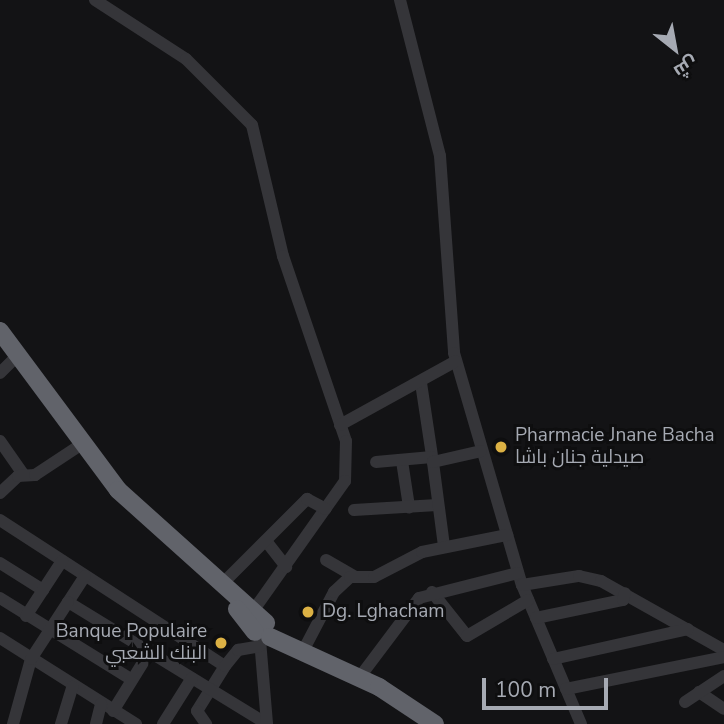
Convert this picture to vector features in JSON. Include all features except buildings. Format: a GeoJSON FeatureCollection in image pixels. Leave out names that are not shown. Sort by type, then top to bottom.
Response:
{"type":"FeatureCollection","features":[{"type":"Feature","properties":{"kind":"highway"},"geometry":{"type":"LineString","coordinates":[[0,331],[109,480],[220,584],[261,632]]}},
{"type":"Feature","properties":{"kind":"highway"},"geometry":{"type":"LineString","coordinates":[[0,344],[6,367],[123,505],[261,632],[359,678],[435,724]]}},
{"type":"Feature","properties":{"kind":"street"},"geometry":{"type":"LineString","coordinates":[[95,0],[186,59],[252,125],[283,257],[340,425],[348,471],[326,509],[286,567],[261,632],[267,724]]}},
{"type":"Feature","properties":{"kind":"street"},"geometry":{"type":"LineString","coordinates":[[400,0],[440,156],[456,361],[520,579],[581,724]]}},
{"type":"Feature","properties":{"kind":"street"},"geometry":{"type":"LineString","coordinates":[[340,425],[421,383],[456,361]]}},
{"type":"Feature","properties":{"kind":"street"},"geometry":{"type":"LineString","coordinates":[[421,383],[444,546]]}},
{"type":"Feature","properties":{"kind":"street"},"geometry":{"type":"LineString","coordinates":[[0,441],[23,474]]}},
{"type":"Feature","properties":{"kind":"street"},"geometry":{"type":"LineString","coordinates":[[1,489],[23,474],[40,472],[76,448]]}},
{"type":"Feature","properties":{"kind":"street"},"geometry":{"type":"LineString","coordinates":[[376,462],[433,459],[481,452]]}},
{"type":"Feature","properties":{"kind":"street"},"geometry":{"type":"LineString","coordinates":[[402,461],[409,507]]}},
{"type":"Feature","properties":{"kind":"street"},"geometry":{"type":"LineString","coordinates":[[220,584],[307,499],[326,509]]}},
{"type":"Feature","properties":{"kind":"street"},"geometry":{"type":"LineString","coordinates":[[354,510],[437,505]]}},
{"type":"Feature","properties":{"kind":"street"},"geometry":{"type":"LineString","coordinates":[[0,520],[225,666]]}},
{"type":"Feature","properties":{"kind":"street"},"geometry":{"type":"LineString","coordinates":[[326,560],[354,576],[374,577],[444,546],[507,534]]}},
{"type":"Feature","properties":{"kind":"street"},"geometry":{"type":"LineString","coordinates":[[266,541],[286,567]]}},
{"type":"Feature","properties":{"kind":"street"},"geometry":{"type":"LineString","coordinates":[[26,616],[62,561]]}},
{"type":"Feature","properties":{"kind":"street"},"geometry":{"type":"LineString","coordinates":[[0,563],[43,590]]}},
{"type":"Feature","properties":{"kind":"street"},"geometry":{"type":"LineString","coordinates":[[13,724],[31,659],[85,576]]}},
{"type":"Feature","properties":{"kind":"street"},"geometry":{"type":"LineString","coordinates":[[303,651],[334,592],[354,576]]}},
{"type":"Feature","properties":{"kind":"street"},"geometry":{"type":"LineString","coordinates":[[359,678],[408,609],[432,592],[520,579],[579,576],[625,593],[724,650]]}},
{"type":"Feature","properties":{"kind":"street"},"geometry":{"type":"LineString","coordinates":[[432,592],[467,636],[528,600]]}},
{"type":"Feature","properties":{"kind":"street"},"geometry":{"type":"LineString","coordinates":[[536,618],[623,600],[625,593]]}},
{"type":"Feature","properties":{"kind":"street"},"geometry":{"type":"LineString","coordinates":[[0,598],[50,632],[132,680]]}},
{"type":"Feature","properties":{"kind":"street"},"geometry":{"type":"LineString","coordinates":[[68,602],[267,724]]}},
{"type":"Feature","properties":{"kind":"street"},"geometry":{"type":"LineString","coordinates":[[553,659],[688,629]]}},
{"type":"Feature","properties":{"kind":"street"},"geometry":{"type":"LineString","coordinates":[[199,722],[212,689],[225,666],[238,650],[261,632]]}},
{"type":"Feature","properties":{"kind":"street"},"geometry":{"type":"LineString","coordinates":[[0,638],[72,687],[136,724]]}},
{"type":"Feature","properties":{"kind":"street"},"geometry":{"type":"LineString","coordinates":[[96,724],[132,680],[149,653]]}},
{"type":"Feature","properties":{"kind":"street"},"geometry":{"type":"LineString","coordinates":[[566,689],[724,657]]}},
{"type":"Feature","properties":{"kind":"street"},"geometry":{"type":"LineString","coordinates":[[685,702],[724,676]]}},
{"type":"Feature","properties":{"kind":"street"},"geometry":{"type":"LineString","coordinates":[[163,724],[192,678]]}},
{"type":"Feature","properties":{"kind":"street"},"geometry":{"type":"LineString","coordinates":[[61,724],[72,687]]}},
{"type":"Feature","properties":{"kind":"street"},"geometry":{"type":"LineString","coordinates":[[699,692],[724,709]]}},
{"type":"Feature","properties":{"kind":"place","name":"Pharmacie Jnane Bacha صيدلية جنان باشا"},"geometry":{"type":"Point","coordinates":[501,447]}},
{"type":"Feature","properties":{"kind":"place","name":"Dg. Lghacham"},"geometry":{"type":"Point","coordinates":[308,612]}},
{"type":"Feature","properties":{"kind":"place","name":"Banque Populaire البنك الشعبي"},"geometry":{"type":"Point","coordinates":[221,643]}}]}
